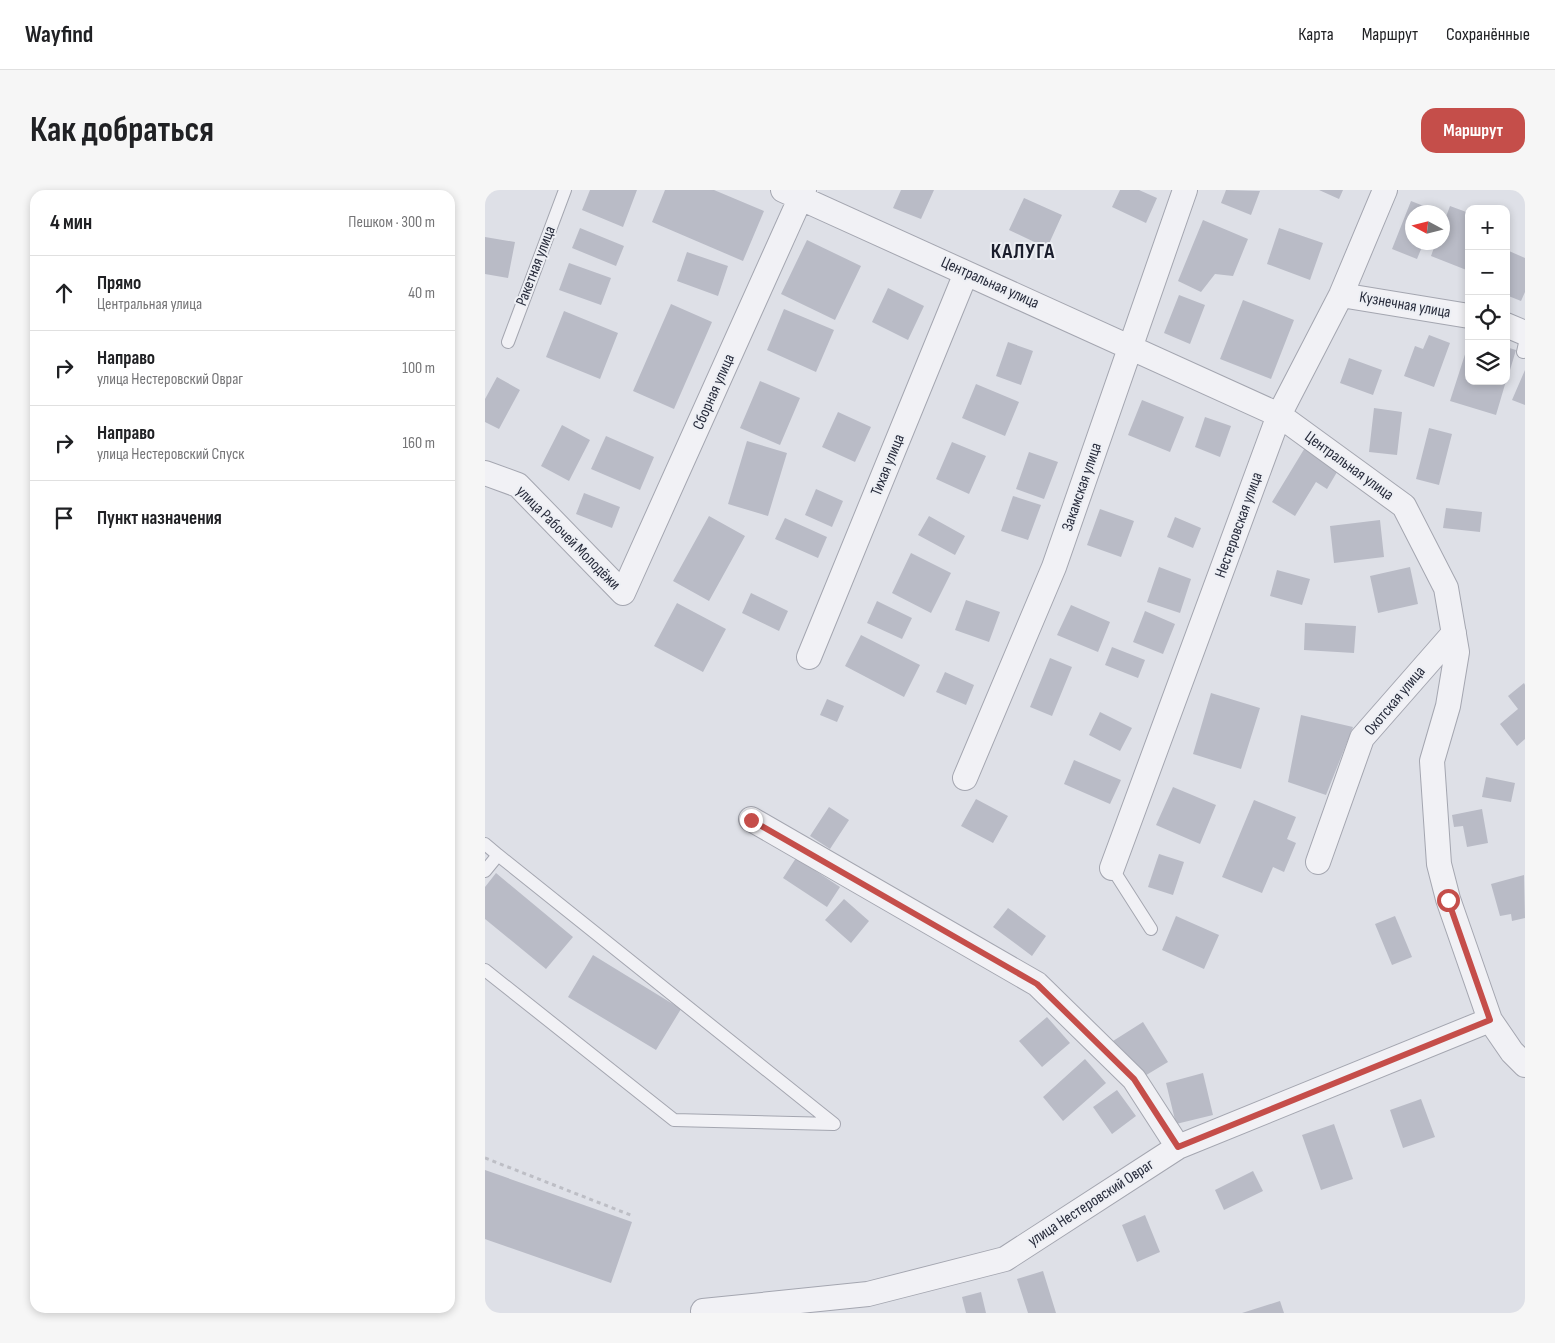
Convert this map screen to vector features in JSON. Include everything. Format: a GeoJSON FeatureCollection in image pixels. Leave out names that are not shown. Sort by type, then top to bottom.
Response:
{"type":"FeatureCollection","features":[{"type":"Feature","properties":{"kind":"street","name":"Закамская улица"},"geometry":{"type":"LineString","coordinates":[[965,778],[1054,567],[1185,190]]}},
{"type":"Feature","properties":{"kind":"street","name":"Нестеровская улица"},"geometry":{"type":"LineString","coordinates":[[1113,868],[1279,415],[1341,294],[1385,190]]}},
{"type":"Feature","properties":{"kind":"street","name":"Центральная улица"},"geometry":{"type":"LineString","coordinates":[[796,193],[966,273],[1279,415],[1404,506],[1446,588],[1457,652],[1448,706],[1432,761],[1439,864],[1448,900],[1490,1020],[1512,1052],[1525,1065]]}},
{"type":"Feature","properties":{"kind":"street","name":"Сборная улица"},"geometry":{"type":"LineString","coordinates":[[623,593],[796,193]]}},
{"type":"Feature","properties":{"kind":"street","name":"Тихая улица"},"geometry":{"type":"LineString","coordinates":[[809,657],[966,273]]}},
{"type":"Feature","properties":{"kind":"street","name":"Кузнечная улица"},"geometry":{"type":"LineString","coordinates":[[1341,294],[1465,315]]}},
{"type":"Feature","properties":{"kind":"street"},"geometry":{"type":"LineString","coordinates":[[1510,328],[1524,343]]}},
{"type":"Feature","properties":{"kind":"street","name":"улица Рабочей Молодёжи"},"geometry":{"type":"LineString","coordinates":[[485,473],[518,485],[623,593]]}},
{"type":"Feature","properties":{"kind":"street","name":"Охотская улица"},"geometry":{"type":"LineString","coordinates":[[1318,862],[1362,738],[1454,633]]}},
{"type":"Feature","properties":{"kind":"street"},"geometry":{"type":"LineString","coordinates":[[751,820],[1037,984],[1134,1079],[1178,1147]]}},
{"type":"Feature","properties":{"kind":"street","name":"улица Нестеровский Овраг"},"geometry":{"type":"LineString","coordinates":[[703,1311],[868,1294],[1005,1259],[1178,1147],[1490,1020]]}},
{"type":"Feature","properties":{"kind":"lane","name":"Ракетная улица"},"geometry":{"type":"LineString","coordinates":[[508,342],[565,190]]}},
{"type":"Feature","properties":{"kind":"lane"},"geometry":{"type":"LineString","coordinates":[[485,844],[834,1124],[674,1120],[485,970]]}},
{"type":"Feature","properties":{"kind":"lane"},"geometry":{"type":"LineString","coordinates":[[485,871],[498,855]]}},
{"type":"Feature","properties":{"kind":"lane"},"geometry":{"type":"LineString","coordinates":[[1113,868],[1151,929]]}},
{"type":"Feature","properties":{"kind":"path"},"geometry":{"type":"LineString","coordinates":[[485,1158],[633,1216]]}},
{"type":"Feature","properties":{"kind":"building"},"geometry":{"type":"Polygon","coordinates":[[[590,190],[637,190],[623,227],[582,210],[590,190]]]}},
{"type":"Feature","properties":{"kind":"building"},"geometry":{"type":"Polygon","coordinates":[[[665,190],[714,190],[764,211],[743,261],[652,222],[665,190]]]}},
{"type":"Feature","properties":{"kind":"building"},"geometry":{"type":"Polygon","coordinates":[[[901,190],[934,190],[921,219],[893,208],[901,190]]]}},
{"type":"Feature","properties":{"kind":"building"},"geometry":{"type":"Polygon","coordinates":[[[1120,190],[1139,190],[1157,198],[1146,223],[1112,207],[1120,190]]]}},
{"type":"Feature","properties":{"kind":"building"},"geometry":{"type":"Polygon","coordinates":[[[1226,190],[1260,191],[1251,215],[1221,203],[1226,190]]]}},
{"type":"Feature","properties":{"kind":"building"},"geometry":{"type":"Polygon","coordinates":[[[1319,190],[1343,190],[1339,199],[1319,190]]]}},
{"type":"Feature","properties":{"kind":"building"},"geometry":{"type":"Polygon","coordinates":[[[1024,198],[1062,215],[1047,248],[1009,230],[1024,198]]]}},
{"type":"Feature","properties":{"kind":"building"},"geometry":{"type":"Polygon","coordinates":[[[1411,201],[1421,205],[1409,205],[1411,201]]]}},
{"type":"Feature","properties":{"kind":"building"},"geometry":{"type":"Polygon","coordinates":[[[1450,206],[1465,212],[1465,269],[1431,256],[1433,250],[1450,250],[1450,206]]]}},
{"type":"Feature","properties":{"kind":"building"},"geometry":{"type":"Polygon","coordinates":[[[1405,216],[1405,250],[1421,250],[1417,259],[1392,249],[1405,216]]]}},
{"type":"Feature","properties":{"kind":"building"},"geometry":{"type":"Polygon","coordinates":[[[1203,220],[1248,239],[1233,276],[1215,274],[1201,292],[1178,281],[1203,220]]]}},
{"type":"Feature","properties":{"kind":"building"},"geometry":{"type":"Polygon","coordinates":[[[580,228],[624,246],[616,266],[572,248],[580,228]]]}},
{"type":"Feature","properties":{"kind":"building"},"geometry":{"type":"Polygon","coordinates":[[[1279,228],[1323,243],[1310,280],[1267,264],[1279,228]]]}},
{"type":"Feature","properties":{"kind":"building"},"geometry":{"type":"Polygon","coordinates":[[[485,237],[515,242],[508,278],[485,274],[485,237]]]}},
{"type":"Feature","properties":{"kind":"building"},"geometry":{"type":"Polygon","coordinates":[[[807,240],[861,266],[835,320],[781,294],[807,240]]]}},
{"type":"Feature","properties":{"kind":"building"},"geometry":{"type":"Polygon","coordinates":[[[1510,251],[1525,258],[1525,292],[1521,301],[1510,297],[1510,251]]]}},
{"type":"Feature","properties":{"kind":"building"},"geometry":{"type":"Polygon","coordinates":[[[687,252],[728,266],[718,296],[677,281],[687,252]]]}},
{"type":"Feature","properties":{"kind":"building"},"geometry":{"type":"Polygon","coordinates":[[[569,263],[611,278],[601,305],[559,290],[569,263]]]}},
{"type":"Feature","properties":{"kind":"building"},"geometry":{"type":"Polygon","coordinates":[[[888,288],[924,306],[908,340],[872,322],[888,288]]]}},
{"type":"Feature","properties":{"kind":"building"},"geometry":{"type":"Polygon","coordinates":[[[1179,295],[1205,305],[1190,344],[1164,333],[1179,295]]]}},
{"type":"Feature","properties":{"kind":"building"},"geometry":{"type":"Polygon","coordinates":[[[1243,300],[1294,320],[1271,379],[1220,359],[1243,300]]]}},
{"type":"Feature","properties":{"kind":"building"},"geometry":{"type":"Polygon","coordinates":[[[671,304],[712,322],[674,409],[633,391],[671,304]]]}},
{"type":"Feature","properties":{"kind":"building"},"geometry":{"type":"Polygon","coordinates":[[[784,309],[834,330],[816,372],[767,350],[784,309]]]}},
{"type":"Feature","properties":{"kind":"building"},"geometry":{"type":"Polygon","coordinates":[[[564,311],[618,333],[600,379],[546,357],[564,311]]]}},
{"type":"Feature","properties":{"kind":"building"},"geometry":{"type":"Polygon","coordinates":[[[1429,335],[1450,343],[1434,387],[1404,376],[1415,346],[1423,349],[1429,335]]]}},
{"type":"Feature","properties":{"kind":"building"},"geometry":{"type":"Polygon","coordinates":[[[1008,342],[1033,351],[1021,385],[996,376],[1008,342]]]}},
{"type":"Feature","properties":{"kind":"building"},"geometry":{"type":"Polygon","coordinates":[[[1510,348],[1516,350],[1510,370],[1510,348]]]}},
{"type":"Feature","properties":{"kind":"building"},"geometry":{"type":"Polygon","coordinates":[[[1465,354],[1465,385],[1505,385],[1496,415],[1450,401],[1465,354]]]}},
{"type":"Feature","properties":{"kind":"building"},"geometry":{"type":"Polygon","coordinates":[[[1349,358],[1382,370],[1373,395],[1340,383],[1349,358]]]}},
{"type":"Feature","properties":{"kind":"building"},"geometry":{"type":"Polygon","coordinates":[[[1525,370],[1525,405],[1512,400],[1525,370]]]}},
{"type":"Feature","properties":{"kind":"building"},"geometry":{"type":"Polygon","coordinates":[[[497,377],[520,390],[499,429],[485,422],[485,399],[497,377]]]}},
{"type":"Feature","properties":{"kind":"building"},"geometry":{"type":"Polygon","coordinates":[[[760,381],[800,398],[780,445],[740,428],[760,381]]]}},
{"type":"Feature","properties":{"kind":"building"},"geometry":{"type":"Polygon","coordinates":[[[976,384],[1019,402],[1005,436],[962,418],[976,384]]]}},
{"type":"Feature","properties":{"kind":"building"},"geometry":{"type":"Polygon","coordinates":[[[1142,400],[1184,417],[1170,452],[1128,435],[1142,400]]]}},
{"type":"Feature","properties":{"kind":"building"},"geometry":{"type":"Polygon","coordinates":[[[1374,408],[1402,412],[1397,455],[1369,452],[1374,408]]]}},
{"type":"Feature","properties":{"kind":"building"},"geometry":{"type":"Polygon","coordinates":[[[838,412],[871,427],[855,462],[822,447],[838,412]]]}},
{"type":"Feature","properties":{"kind":"building"},"geometry":{"type":"Polygon","coordinates":[[[1205,417],[1231,426],[1220,457],[1195,447],[1205,417]]]}},
{"type":"Feature","properties":{"kind":"building"},"geometry":{"type":"Polygon","coordinates":[[[562,425],[590,440],[569,481],[541,466],[562,425]]]}},
{"type":"Feature","properties":{"kind":"building"},"geometry":{"type":"Polygon","coordinates":[[[1429,428],[1452,434],[1439,485],[1416,479],[1429,428]]]}},
{"type":"Feature","properties":{"kind":"building"},"geometry":{"type":"Polygon","coordinates":[[[606,436],[654,457],[640,490],[591,469],[606,436]]]}},
{"type":"Feature","properties":{"kind":"building"},"geometry":{"type":"Polygon","coordinates":[[[747,441],[787,453],[768,516],[728,504],[747,441]]]}},
{"type":"Feature","properties":{"kind":"building"},"geometry":{"type":"Polygon","coordinates":[[[952,442],[986,456],[969,494],[936,479],[952,442]]]}},
{"type":"Feature","properties":{"kind":"building"},"geometry":{"type":"Polygon","coordinates":[[[1306,446],[1340,467],[1327,489],[1316,482],[1295,516],[1272,502],[1306,446]]]}},
{"type":"Feature","properties":{"kind":"building"},"geometry":{"type":"Polygon","coordinates":[[[1029,452],[1058,462],[1044,499],[1016,489],[1029,452]]]}},
{"type":"Feature","properties":{"kind":"building"},"geometry":{"type":"Polygon","coordinates":[[[816,489],[843,501],[832,527],[805,515],[816,489]]]}},
{"type":"Feature","properties":{"kind":"building"},"geometry":{"type":"Polygon","coordinates":[[[584,493],[620,507],[612,528],[576,514],[584,493]]]}},
{"type":"Feature","properties":{"kind":"building"},"geometry":{"type":"Polygon","coordinates":[[[1013,496],[1041,505],[1028,540],[1001,531],[1013,496]]]}},
{"type":"Feature","properties":{"kind":"building"},"geometry":{"type":"Polygon","coordinates":[[[1446,508],[1482,512],[1480,532],[1443,528],[1446,508]]]}},
{"type":"Feature","properties":{"kind":"building"},"geometry":{"type":"Polygon","coordinates":[[[1100,509],[1134,521],[1121,557],[1087,545],[1100,509]]]}},
{"type":"Feature","properties":{"kind":"building"},"geometry":{"type":"Polygon","coordinates":[[[709,516],[745,536],[709,601],[673,581],[709,516]]]}},
{"type":"Feature","properties":{"kind":"building"},"geometry":{"type":"Polygon","coordinates":[[[929,516],[965,536],[955,555],[918,535],[929,516]]]}},
{"type":"Feature","properties":{"kind":"building"},"geometry":{"type":"Polygon","coordinates":[[[1175,517],[1201,528],[1193,548],[1167,537],[1175,517]]]}},
{"type":"Feature","properties":{"kind":"building"},"geometry":{"type":"Polygon","coordinates":[[[785,518],[827,537],[818,558],[775,539],[785,518]]]}},
{"type":"Feature","properties":{"kind":"building"},"geometry":{"type":"Polygon","coordinates":[[[1380,520],[1384,557],[1334,563],[1330,526],[1380,520]]]}},
{"type":"Feature","properties":{"kind":"building"},"geometry":{"type":"Polygon","coordinates":[[[911,553],[951,573],[931,613],[892,593],[911,553]]]}},
{"type":"Feature","properties":{"kind":"building"},"geometry":{"type":"Polygon","coordinates":[[[1159,567],[1191,579],[1180,613],[1147,602],[1159,567]]]}},
{"type":"Feature","properties":{"kind":"building"},"geometry":{"type":"Polygon","coordinates":[[[1410,567],[1418,604],[1378,613],[1370,576],[1410,567]]]}},
{"type":"Feature","properties":{"kind":"building"},"geometry":{"type":"Polygon","coordinates":[[[1277,570],[1310,579],[1302,605],[1270,596],[1277,570]]]}},
{"type":"Feature","properties":{"kind":"building"},"geometry":{"type":"Polygon","coordinates":[[[751,593],[788,611],[779,631],[742,613],[751,593]]]}},
{"type":"Feature","properties":{"kind":"building"},"geometry":{"type":"Polygon","coordinates":[[[966,600],[1000,612],[989,642],[955,630],[966,600]]]}},
{"type":"Feature","properties":{"kind":"building"},"geometry":{"type":"Polygon","coordinates":[[[877,601],[912,618],[902,639],[867,623],[877,601]]]}},
{"type":"Feature","properties":{"kind":"building"},"geometry":{"type":"Polygon","coordinates":[[[677,603],[726,629],[703,672],[654,646],[677,603]]]}},
{"type":"Feature","properties":{"kind":"building"},"geometry":{"type":"Polygon","coordinates":[[[1071,605],[1110,622],[1098,652],[1057,635],[1071,605]]]}},
{"type":"Feature","properties":{"kind":"building"},"geometry":{"type":"Polygon","coordinates":[[[1145,611],[1175,624],[1163,654],[1133,642],[1145,611]]]}},
{"type":"Feature","properties":{"kind":"building"},"geometry":{"type":"Polygon","coordinates":[[[1305,623],[1356,626],[1354,653],[1304,650],[1305,623]]]}},
{"type":"Feature","properties":{"kind":"building"},"geometry":{"type":"Polygon","coordinates":[[[861,635],[920,665],[904,697],[845,666],[861,635]]]}},
{"type":"Feature","properties":{"kind":"building"},"geometry":{"type":"Polygon","coordinates":[[[1112,647],[1145,660],[1138,678],[1105,665],[1112,647]]]}},
{"type":"Feature","properties":{"kind":"building"},"geometry":{"type":"Polygon","coordinates":[[[1050,658],[1072,667],[1052,716],[1030,707],[1050,658]]]}},
{"type":"Feature","properties":{"kind":"building"},"geometry":{"type":"Polygon","coordinates":[[[945,672],[974,685],[966,705],[936,692],[945,672]]]}},
{"type":"Feature","properties":{"kind":"building"},"geometry":{"type":"Polygon","coordinates":[[[1524,683],[1525,739],[1517,746],[1500,724],[1518,709],[1508,696],[1524,683]]]}},
{"type":"Feature","properties":{"kind":"building"},"geometry":{"type":"Polygon","coordinates":[[[1211,693],[1260,708],[1241,769],[1193,754],[1211,693]]]}},
{"type":"Feature","properties":{"kind":"building"},"geometry":{"type":"Polygon","coordinates":[[[827,699],[844,706],[837,722],[820,715],[827,699]]]}},
{"type":"Feature","properties":{"kind":"building"},"geometry":{"type":"Polygon","coordinates":[[[1100,712],[1132,728],[1120,751],[1089,735],[1100,712]]]}},
{"type":"Feature","properties":{"kind":"building"},"geometry":{"type":"Polygon","coordinates":[[[1301,715],[1353,727],[1326,795],[1288,782],[1301,715]]]}},
{"type":"Feature","properties":{"kind":"building"},"geometry":{"type":"Polygon","coordinates":[[[1074,760],[1121,780],[1110,804],[1064,784],[1074,760]]]}},
{"type":"Feature","properties":{"kind":"building"},"geometry":{"type":"Polygon","coordinates":[[[1486,777],[1515,783],[1511,802],[1482,797],[1486,777]]]}},
{"type":"Feature","properties":{"kind":"building"},"geometry":{"type":"Polygon","coordinates":[[[1173,787],[1216,805],[1200,844],[1156,825],[1173,787]]]}},
{"type":"Feature","properties":{"kind":"building"},"geometry":{"type":"Polygon","coordinates":[[[976,799],[1008,816],[993,843],[961,826],[976,799]]]}},
{"type":"Feature","properties":{"kind":"building"},"geometry":{"type":"Polygon","coordinates":[[[1254,800],[1296,817],[1287,839],[1296,843],[1284,872],[1273,867],[1262,893],[1222,877],[1254,800]]]}},
{"type":"Feature","properties":{"kind":"building"},"geometry":{"type":"Polygon","coordinates":[[[829,807],[849,820],[830,849],[810,836],[829,807]]]}},
{"type":"Feature","properties":{"kind":"building"},"geometry":{"type":"Polygon","coordinates":[[[1482,809],[1488,843],[1467,847],[1463,826],[1454,827],[1452,815],[1482,809]]]}},
{"type":"Feature","properties":{"kind":"building"},"geometry":{"type":"Polygon","coordinates":[[[1159,854],[1184,862],[1173,895],[1148,887],[1159,854]]]}},
{"type":"Feature","properties":{"kind":"building"},"geometry":{"type":"Polygon","coordinates":[[[796,858],[840,887],[827,907],[783,878],[796,858]]]}},
{"type":"Feature","properties":{"kind":"building"},"geometry":{"type":"Polygon","coordinates":[[[496,873],[573,937],[546,969],[485,919],[485,887],[496,873]]]}},
{"type":"Feature","properties":{"kind":"building"},"geometry":{"type":"Polygon","coordinates":[[[1524,875],[1525,918],[1512,921],[1511,914],[1500,916],[1491,884],[1524,875]]]}},
{"type":"Feature","properties":{"kind":"building"},"geometry":{"type":"Polygon","coordinates":[[[844,899],[869,921],[851,943],[825,920],[844,899]]]}},
{"type":"Feature","properties":{"kind":"building"},"geometry":{"type":"Polygon","coordinates":[[[1008,908],[1046,936],[1032,956],[993,927],[1008,908]]]}},
{"type":"Feature","properties":{"kind":"building"},"geometry":{"type":"Polygon","coordinates":[[[1176,916],[1219,935],[1204,969],[1162,950],[1176,916]]]}},
{"type":"Feature","properties":{"kind":"building"},"geometry":{"type":"Polygon","coordinates":[[[1395,916],[1412,957],[1392,965],[1375,924],[1395,916]]]}},
{"type":"Feature","properties":{"kind":"building"},"geometry":{"type":"Polygon","coordinates":[[[593,955],[681,1009],[656,1050],[568,997],[593,955]]]}},
{"type":"Feature","properties":{"kind":"building"},"geometry":{"type":"Polygon","coordinates":[[[1047,1017],[1070,1043],[1042,1067],[1019,1041],[1047,1017]]]}},
{"type":"Feature","properties":{"kind":"building"},"geometry":{"type":"Polygon","coordinates":[[[1143,1022],[1168,1062],[1138,1080],[1113,1041],[1143,1022]]]}},
{"type":"Feature","properties":{"kind":"building"},"geometry":{"type":"Polygon","coordinates":[[[1085,1059],[1106,1083],[1063,1121],[1043,1097],[1085,1059]]]}},
{"type":"Feature","properties":{"kind":"building"},"geometry":{"type":"Polygon","coordinates":[[[1203,1073],[1213,1115],[1176,1124],[1166,1083],[1203,1073]]]}},
{"type":"Feature","properties":{"kind":"building"},"geometry":{"type":"Polygon","coordinates":[[[1117,1090],[1136,1116],[1112,1134],[1093,1107],[1117,1090]]]}},
{"type":"Feature","properties":{"kind":"building"},"geometry":{"type":"Polygon","coordinates":[[[1421,1099],[1435,1137],[1403,1148],[1390,1110],[1421,1099]]]}},
{"type":"Feature","properties":{"kind":"building"},"geometry":{"type":"Polygon","coordinates":[[[1334,1124],[1353,1179],[1321,1190],[1302,1135],[1334,1124]]]}},
{"type":"Feature","properties":{"kind":"building"},"geometry":{"type":"Polygon","coordinates":[[[485,1170],[632,1222],[611,1283],[485,1239],[485,1170]]]}},
{"type":"Feature","properties":{"kind":"building"},"geometry":{"type":"Polygon","coordinates":[[[1253,1171],[1263,1191],[1224,1210],[1215,1190],[1253,1171]]]}},
{"type":"Feature","properties":{"kind":"building"},"geometry":{"type":"Polygon","coordinates":[[[1145,1215],[1160,1252],[1137,1262],[1122,1225],[1145,1215]]]}},
{"type":"Feature","properties":{"kind":"building"},"geometry":{"type":"Polygon","coordinates":[[[1043,1271],[1056,1313],[1028,1313],[1017,1279],[1043,1271]]]}},
{"type":"Feature","properties":{"kind":"building"},"geometry":{"type":"Polygon","coordinates":[[[981,1292],[986,1313],[966,1313],[962,1297],[981,1292]]]}},
{"type":"Feature","properties":{"kind":"building"},"geometry":{"type":"Polygon","coordinates":[[[1280,1301],[1284,1313],[1242,1313],[1280,1301]]]}},
{"type":"Feature","properties":{"kind":"district","name":"КАЛУГА"},"geometry":{"type":"Point","coordinates":[1023,251]}},
{"type":"Feature","properties":{"kind":"route"},"geometry":{"type":"LineString","coordinates":[[751,820],[1037,984],[1134,1079],[1178,1147],[1490,1020],[1448,900]]}}]}
